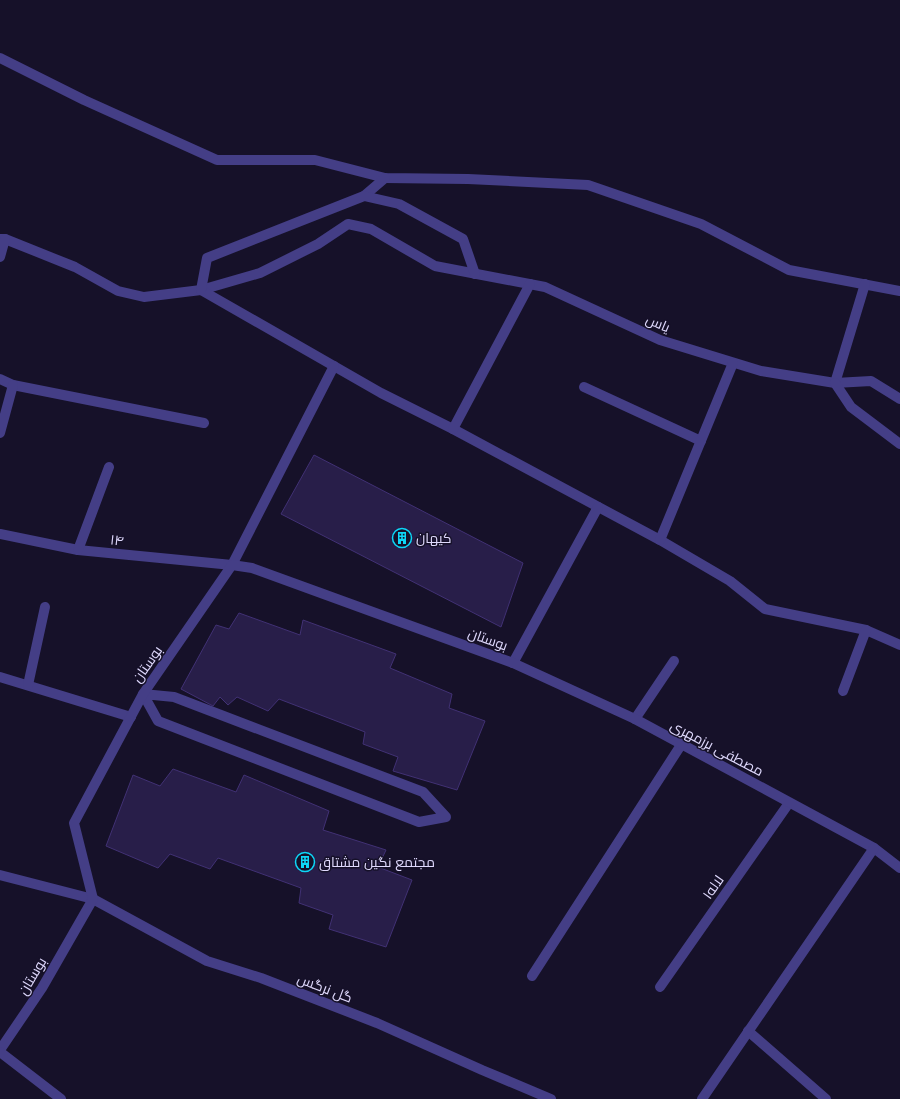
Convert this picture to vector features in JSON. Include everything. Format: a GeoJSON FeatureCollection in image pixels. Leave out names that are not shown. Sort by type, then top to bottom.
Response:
{"type":"FeatureCollection","features":[{"type":"Feature","properties":{"kind":"street"},"geometry":{"type":"LineString","coordinates":[[0,58],[84,100],[217,160],[315,160],[385,178],[468,179],[588,185],[700,224],[789,270],[900,291]]}},
{"type":"Feature","properties":{"kind":"street"},"geometry":{"type":"LineString","coordinates":[[385,178],[364,196],[207,258],[202,290],[381,393],[453,429],[660,540],[730,581],[765,609],[866,630],[900,645]]}},
{"type":"Feature","properties":{"kind":"street"},"geometry":{"type":"LineString","coordinates":[[364,196],[399,204],[463,239],[475,274]]}},
{"type":"Feature","properties":{"kind":"street","name":"یاس"},"geometry":{"type":"LineString","coordinates":[[2,239],[75,268],[118,291],[144,297],[202,290],[260,273],[318,244],[348,224],[371,229],[435,266],[545,287],[660,340],[761,372],[835,383],[872,381],[900,399]]}},
{"type":"Feature","properties":{"kind":"street"},"geometry":{"type":"LineString","coordinates":[[0,257],[2,239]]}},
{"type":"Feature","properties":{"kind":"street"},"geometry":{"type":"LineString","coordinates":[[453,429],[530,284]]}},
{"type":"Feature","properties":{"kind":"street"},"geometry":{"type":"LineString","coordinates":[[865,284],[835,383],[852,407],[900,444]]}},
{"type":"Feature","properties":{"kind":"street"},"geometry":{"type":"LineString","coordinates":[[660,540],[733,363]]}},
{"type":"Feature","properties":{"kind":"street"},"geometry":{"type":"LineString","coordinates":[[232,565],[334,366]]}},
{"type":"Feature","properties":{"kind":"street"},"geometry":{"type":"LineString","coordinates":[[0,379],[13,384],[204,423]]}},
{"type":"Feature","properties":{"kind":"street"},"geometry":{"type":"LineString","coordinates":[[0,433],[13,384]]}},
{"type":"Feature","properties":{"kind":"street"},"geometry":{"type":"LineString","coordinates":[[584,387],[700,441]]}},
{"type":"Feature","properties":{"kind":"street"},"geometry":{"type":"LineString","coordinates":[[78,550],[109,467]]}},
{"type":"Feature","properties":{"kind":"street"},"geometry":{"type":"LineString","coordinates":[[514,663],[598,507]]}},
{"type":"Feature","properties":{"kind":"street","name":"۱۴"},"geometry":{"type":"LineString","coordinates":[[0,534],[78,550],[232,565]]}},
{"type":"Feature","properties":{"kind":"street","name":"بوستان"},"geometry":{"type":"LineString","coordinates":[[0,1051],[42,988],[93,899],[74,823],[143,694],[232,565],[252,568],[514,663]]}},
{"type":"Feature","properties":{"kind":"street"},"geometry":{"type":"LineString","coordinates":[[28,685],[45,607]]}},
{"type":"Feature","properties":{"kind":"street"},"geometry":{"type":"LineString","coordinates":[[843,690],[866,630]]}},
{"type":"Feature","properties":{"kind":"street"},"geometry":{"type":"LineString","coordinates":[[635,719],[674,661]]}},
{"type":"Feature","properties":{"kind":"street","name":"مصطفی برزمهری"},"geometry":{"type":"LineString","coordinates":[[514,663],[635,719],[874,848],[900,868]]}},
{"type":"Feature","properties":{"kind":"street"},"geometry":{"type":"LineString","coordinates":[[0,676],[131,717]]}},
{"type":"Feature","properties":{"kind":"street"},"geometry":{"type":"LineString","coordinates":[[143,694],[174,697],[423,792],[446,817],[419,822],[158,721],[143,694]]}},
{"type":"Feature","properties":{"kind":"street"},"geometry":{"type":"LineString","coordinates":[[532,976],[681,745]]}},
{"type":"Feature","properties":{"kind":"street","name":"لاله۱"},"geometry":{"type":"LineString","coordinates":[[660,987],[789,803]]}},
{"type":"Feature","properties":{"kind":"street"},"geometry":{"type":"LineString","coordinates":[[702,1099],[874,848]]}},
{"type":"Feature","properties":{"kind":"street","name":"گل نرگس"},"geometry":{"type":"LineString","coordinates":[[0,875],[93,899],[207,961],[261,978],[377,1023],[551,1099]]}},
{"type":"Feature","properties":{"kind":"street"},"geometry":{"type":"LineString","coordinates":[[748,1031],[826,1099]]}},
{"type":"Feature","properties":{"kind":"street"},"geometry":{"type":"LineString","coordinates":[[0,1051],[60,1099]]}},
{"type":"Feature","properties":{"kind":"building","name":"کیهان"},"geometry":{"type":"Polygon","coordinates":[[[314,455],[523,563],[501,627],[281,514],[314,455]]]}},
{"type":"Feature","properties":{"kind":"building"},"geometry":{"type":"Polygon","coordinates":[[[239,613],[300,635],[303,620],[396,654],[390,668],[452,694],[449,708],[485,721],[457,790],[393,771],[398,757],[363,744],[365,732],[279,699],[268,711],[237,697],[228,705],[220,697],[213,706],[181,689],[216,625],[229,629],[239,613]]]}},
{"type":"Feature","properties":{"kind":"building","name":"مجتمع نگین مشتاق"},"geometry":{"type":"Polygon","coordinates":[[[173,769],[236,792],[244,775],[329,811],[323,830],[386,850],[378,867],[412,880],[386,947],[329,929],[333,915],[299,903],[301,888],[218,858],[210,869],[170,854],[158,868],[106,846],[133,775],[160,786],[173,769]]]}},
{"type":"Feature","properties":{"kind":"place","name":"کیهان"},"geometry":{"type":"Point","coordinates":[402,538]}},
{"type":"Feature","properties":{"kind":"place","name":"مجتمع نگین مشتاق"},"geometry":{"type":"Point","coordinates":[305,862]}}]}
